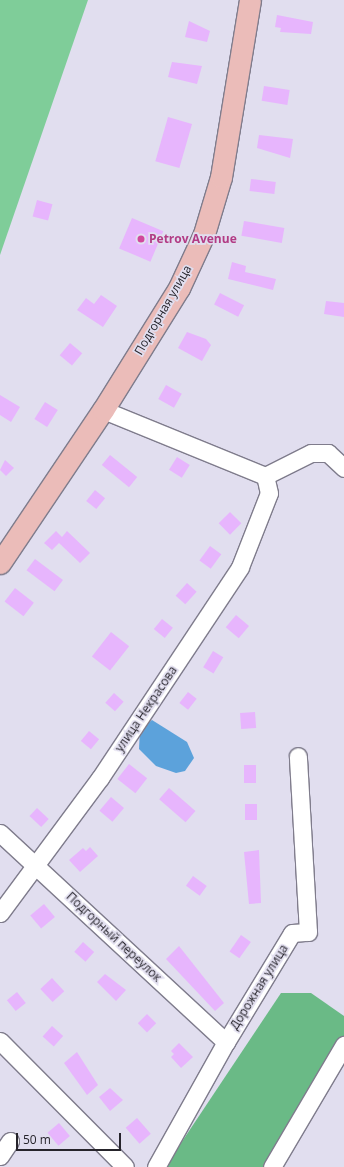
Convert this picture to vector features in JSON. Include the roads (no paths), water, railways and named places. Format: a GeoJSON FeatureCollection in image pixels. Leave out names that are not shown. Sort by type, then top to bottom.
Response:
{"type":"FeatureCollection","features":[{"type":"Feature","properties":{"kind":"main road","name":"Подгорная улица"},"geometry":{"type":"LineString","coordinates":[[0,563],[103,410],[179,288],[204,234],[222,177],[250,0]]}},
{"type":"Feature","properties":{"kind":"street"},"geometry":{"type":"LineString","coordinates":[[103,410],[265,476],[311,453],[328,453],[344,468]]}},
{"type":"Feature","properties":{"kind":"street","name":"улица Некрасова"},"geometry":{"type":"LineString","coordinates":[[0,913],[100,778],[240,567],[269,493],[265,476]]}},
{"type":"Feature","properties":{"kind":"street","name":"Дорожная улица"},"geometry":{"type":"LineString","coordinates":[[156,1167],[226,1042],[292,933],[308,932],[298,756]]}},
{"type":"Feature","properties":{"kind":"street","name":"Подгорный переулок"},"geometry":{"type":"LineString","coordinates":[[0,833],[37,865],[226,1042]]}},
{"type":"Feature","properties":{"kind":"street"},"geometry":{"type":"LineString","coordinates":[[0,1041],[125,1167]]}},
{"type":"Feature","properties":{"kind":"street"},"geometry":{"type":"LineString","coordinates":[[272,1167],[344,1045]]}},
{"type":"Feature","properties":{"kind":"street"},"geometry":{"type":"LineString","coordinates":[[0,1156],[10,1142]]}},
{"type":"Feature","properties":{"kind":"water"},"geometry":{"type":"Polygon","coordinates":[[[152,720],[187,742],[194,758],[185,771],[176,773],[156,766],[139,749],[140,729],[152,720]]]}},
{"type":"Feature","properties":{"kind":"place","name":"Petrov Avenue"},"geometry":{"type":"Point","coordinates":[141,239]}}]}
